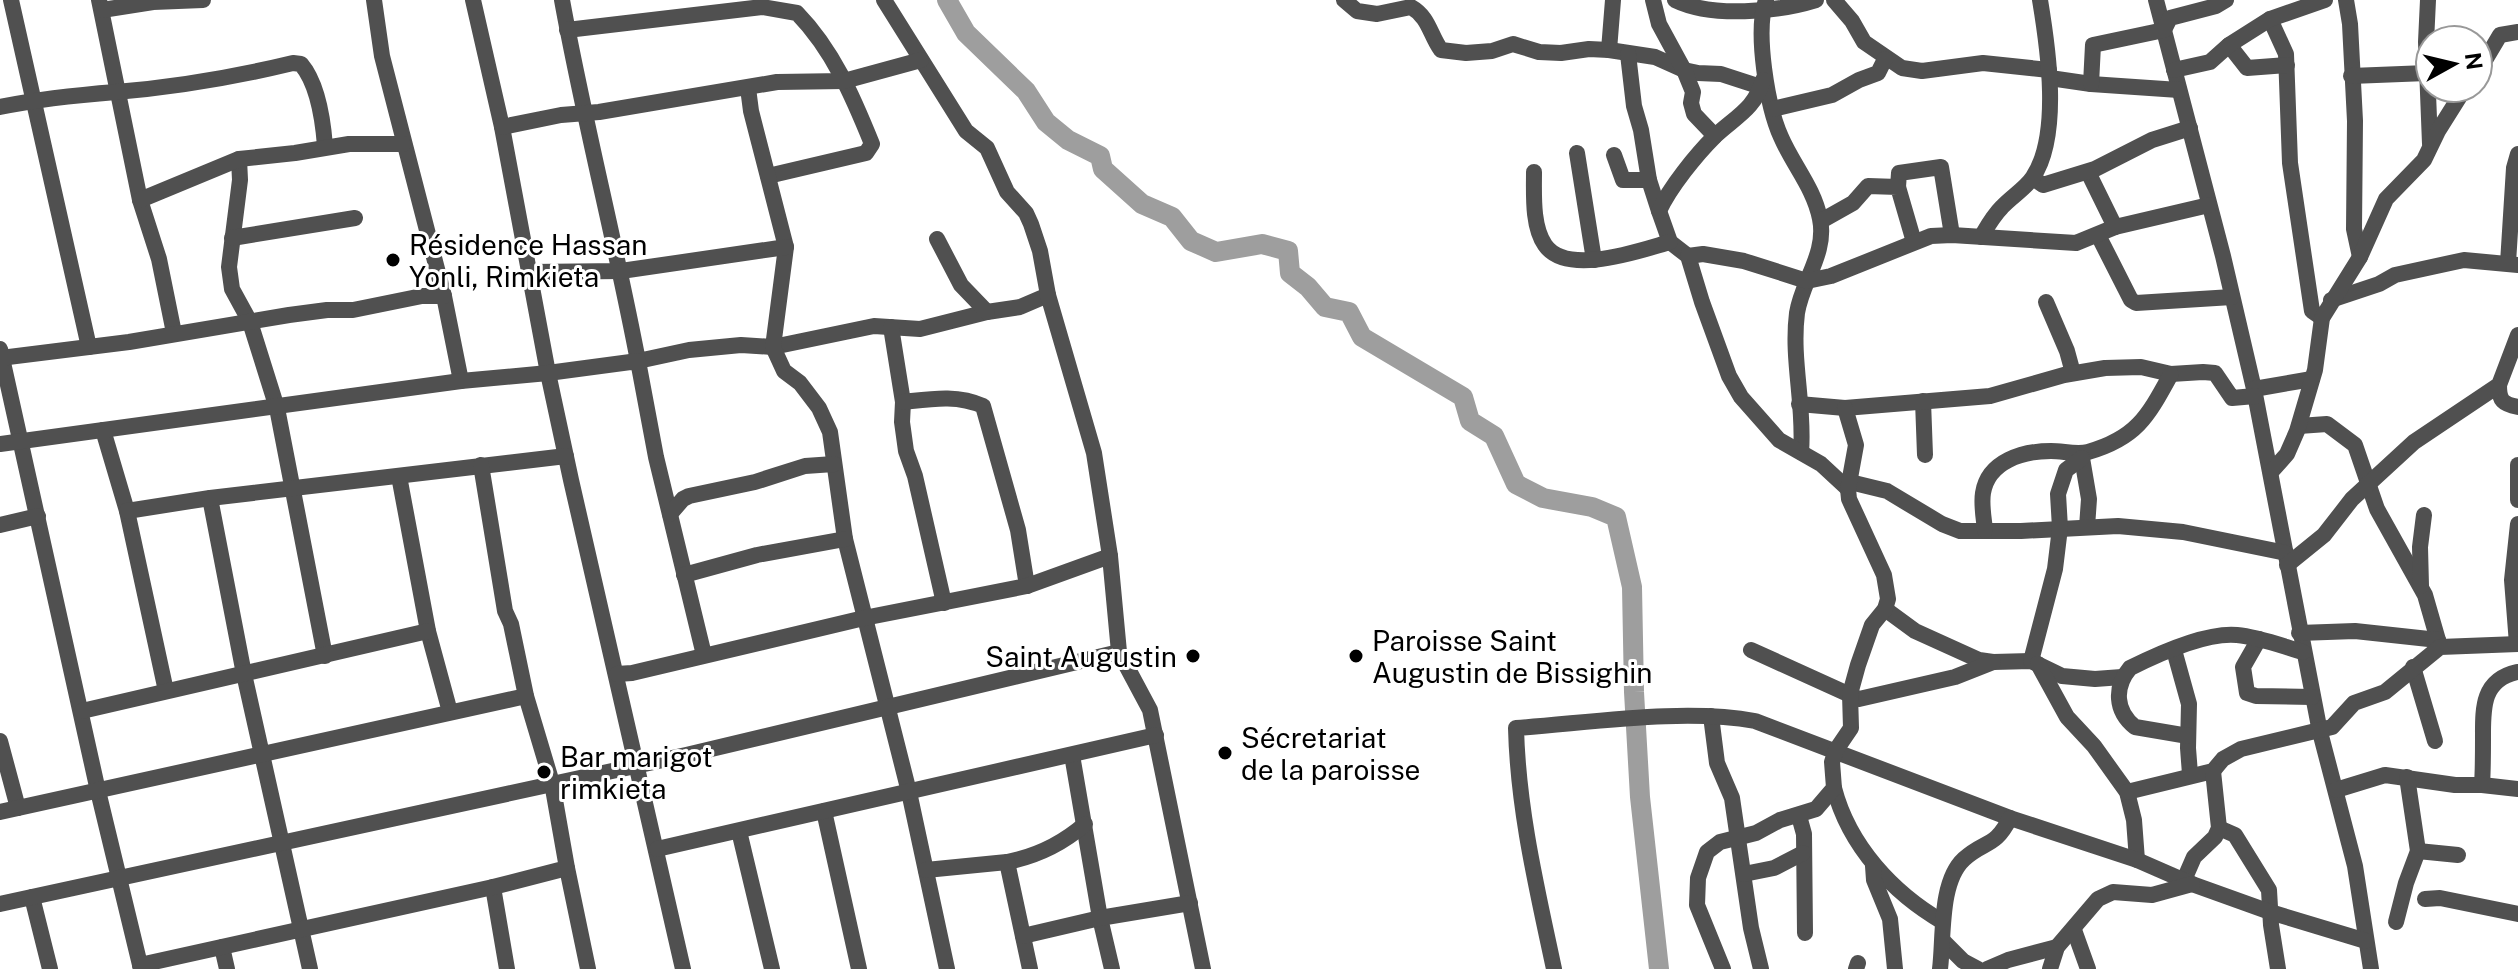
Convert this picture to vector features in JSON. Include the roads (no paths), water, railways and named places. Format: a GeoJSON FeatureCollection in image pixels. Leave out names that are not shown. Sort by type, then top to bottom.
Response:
{"type":"FeatureCollection","features":[{"type":"Feature","properties":{"kind":"street"},"geometry":{"type":"LineString","coordinates":[[11,0],[89,347]]}},
{"type":"Feature","properties":{"kind":"street"},"geometry":{"type":"LineString","coordinates":[[174,333],[159,259],[140,200],[101,5],[203,0]]}},
{"type":"Feature","properties":{"kind":"street"},"geometry":{"type":"LineString","coordinates":[[374,0],[382,56],[444,296],[461,381]]}},
{"type":"Feature","properties":{"kind":"street"},"geometry":{"type":"LineString","coordinates":[[473,0],[502,127],[548,373],[683,969]]}},
{"type":"Feature","properties":{"kind":"street"},"geometry":{"type":"LineString","coordinates":[[562,0],[670,514],[704,655]]}},
{"type":"Feature","properties":{"kind":"street"},"geometry":{"type":"LineString","coordinates":[[884,0],[966,131],[987,148],[1007,192],[1026,213],[1040,251],[1048,295],[1094,453],[1110,556],[1119,652],[1150,710],[1203,969]]}},
{"type":"Feature","properties":{"kind":"street"},"geometry":{"type":"LineString","coordinates":[[1344,0],[1357,11],[1377,14],[1411,7],[1424,16],[1441,50],[1466,53],[1492,51],[1513,44],[1539,52],[1609,50],[1655,57],[1698,73],[1763,81]]}},
{"type":"Feature","properties":{"kind":"street"},"geometry":{"type":"LineString","coordinates":[[1609,50],[1613,0]]}},
{"type":"Feature","properties":{"kind":"street"},"geometry":{"type":"LineString","coordinates":[[1653,0],[1659,24],[1693,92],[1691,103],[1694,114],[1715,136]]}},
{"type":"Feature","properties":{"kind":"street"},"geometry":{"type":"LineString","coordinates":[[1675,0],[1685,5],[1724,11],[1816,0]]}},
{"type":"Feature","properties":{"kind":"street"},"geometry":{"type":"LineString","coordinates":[[1834,0],[1852,21],[1864,42],[1902,68],[1915,71],[1983,63],[2091,84],[2179,90]]}},
{"type":"Feature","properties":{"kind":"street"},"geometry":{"type":"LineString","coordinates":[[1981,237],[2002,206],[2033,178],[2043,154],[2049,119],[2049,74],[2040,0]]}},
{"type":"Feature","properties":{"kind":"street"},"geometry":{"type":"LineString","coordinates":[[2156,0],[2254,393],[2312,697],[2355,866],[2371,969]]}},
{"type":"Feature","properties":{"kind":"street"},"geometry":{"type":"LineString","coordinates":[[2164,30],[2170,18],[2216,6],[2226,0]]}},
{"type":"Feature","properties":{"kind":"street"},"geometry":{"type":"LineString","coordinates":[[2174,70],[2210,62],[2275,11],[2325,0]]}},
{"type":"Feature","properties":{"kind":"street"},"geometry":{"type":"LineString","coordinates":[[2346,0],[2350,24],[2356,153],[2354,229],[2360,257]]}},
{"type":"Feature","properties":{"kind":"street"},"geometry":{"type":"LineString","coordinates":[[2426,24],[2428,0]]}},
{"type":"Feature","properties":{"kind":"street"},"geometry":{"type":"LineString","coordinates":[[1764,4],[1763,81],[1780,135],[1812,192],[1821,221],[1818,255],[1798,310],[1795,356],[1801,452]]}},
{"type":"Feature","properties":{"kind":"street"},"geometry":{"type":"LineString","coordinates":[[567,30],[762,7],[794,7],[818,38],[844,81],[872,144],[870,150],[841,160],[768,176]]}},
{"type":"Feature","properties":{"kind":"street"},"geometry":{"type":"LineString","coordinates":[[2275,11],[2286,54],[2290,163],[2310,307],[2314,314],[2322,318]]}},
{"type":"Feature","properties":{"kind":"street"},"geometry":{"type":"LineString","coordinates":[[2091,84],[2093,45],[2164,30]]}},
{"type":"Feature","properties":{"kind":"street"},"geometry":{"type":"LineString","coordinates":[[2494,45],[2500,35],[2518,32]]}},
{"type":"Feature","properties":{"kind":"street"},"geometry":{"type":"LineString","coordinates":[[2229,45],[2247,68],[2287,65]]}},
{"type":"Feature","properties":{"kind":"street"},"geometry":{"type":"LineString","coordinates":[[1628,54],[1630,83],[1649,180],[1659,211],[1670,242],[1688,256],[1729,376],[1741,397],[1779,440],[1821,464],[1849,485],[1887,491],[1951,529],[2118,526],[2183,532],[2286,559],[2324,535],[2346,506],[2431,429],[2499,385]]}},
{"type":"Feature","properties":{"kind":"street"},"geometry":{"type":"LineString","coordinates":[[1773,109],[1832,95],[1878,73],[1885,59]]}},
{"type":"Feature","properties":{"kind":"street"},"geometry":{"type":"LineString","coordinates":[[502,127],[777,82],[844,81],[921,60]]}},
{"type":"Feature","properties":{"kind":"street"},"geometry":{"type":"LineString","coordinates":[[0,107],[83,93],[117,92],[228,77],[293,63],[301,64],[317,100],[324,124],[325,146]]}},
{"type":"Feature","properties":{"kind":"street"},"geometry":{"type":"LineString","coordinates":[[2351,76],[2414,74]]}},
{"type":"Feature","properties":{"kind":"street"},"geometry":{"type":"LineString","coordinates":[[1659,211],[1665,198],[1715,136],[1745,114],[1763,81]]}},
{"type":"Feature","properties":{"kind":"street"},"geometry":{"type":"LineString","coordinates":[[748,88],[751,111],[786,247],[773,347],[784,371],[800,383],[819,408],[830,432],[845,539],[909,792],[947,969]]}},
{"type":"Feature","properties":{"kind":"street"},"geometry":{"type":"LineString","coordinates":[[2428,104],[2430,146]]}},
{"type":"Feature","properties":{"kind":"street"},"geometry":{"type":"LineString","coordinates":[[2271,472],[2287,454],[2299,426],[2318,355],[2322,318],[2331,300],[2346,283],[2386,199],[2417,169],[2455,104]]}},
{"type":"Feature","properties":{"kind":"street"},"geometry":{"type":"LineString","coordinates":[[2033,178],[2043,185],[2088,172],[2152,140],[2190,128]]}},
{"type":"Feature","properties":{"kind":"street"},"geometry":{"type":"LineString","coordinates":[[140,200],[239,159],[295,153],[325,146],[403,144]]}},
{"type":"Feature","properties":{"kind":"street"},"geometry":{"type":"LineString","coordinates":[[1577,153],[1594,260]]}},
{"type":"Feature","properties":{"kind":"street"},"geometry":{"type":"LineString","coordinates":[[2331,300],[2379,284],[2395,275],[2464,260],[2513,264],[2514,168],[2518,154]]}},
{"type":"Feature","properties":{"kind":"street"},"geometry":{"type":"LineString","coordinates":[[1614,155],[1623,180],[1649,180]]}},
{"type":"Feature","properties":{"kind":"street"},"geometry":{"type":"LineString","coordinates":[[239,159],[240,180],[229,267],[232,289],[250,322],[277,408],[325,656]]}},
{"type":"Feature","properties":{"kind":"street"},"geometry":{"type":"LineString","coordinates":[[1914,242],[1898,187],[1898,173],[1927,167],[1941,167],[1952,235]]}},
{"type":"Feature","properties":{"kind":"street"},"geometry":{"type":"LineString","coordinates":[[1534,172],[1538,226],[1544,244],[1558,256],[1594,260],[1670,242]]}},
{"type":"Feature","properties":{"kind":"street"},"geometry":{"type":"LineString","coordinates":[[2088,172],[2115,227]]}},
{"type":"Feature","properties":{"kind":"street"},"geometry":{"type":"LineString","coordinates":[[1821,221],[1858,199],[1868,186],[1898,187]]}},
{"type":"Feature","properties":{"kind":"street"},"geometry":{"type":"LineString","coordinates":[[1688,256],[1703,254],[1744,261],[1807,281],[1831,276],[1931,236],[2072,243],[2115,227],[2209,205]]}},
{"type":"Feature","properties":{"kind":"street"},"geometry":{"type":"LineString","coordinates":[[232,238],[355,218]]}},
{"type":"Feature","properties":{"kind":"street"},"geometry":{"type":"LineString","coordinates":[[2098,235],[2131,300],[2136,303],[2232,297]]}},
{"type":"Feature","properties":{"kind":"street"},"geometry":{"type":"LineString","coordinates":[[937,239],[961,285],[987,312]]}},
{"type":"Feature","properties":{"kind":"street"},"geometry":{"type":"LineString","coordinates":[[530,272],[621,271],[786,247]]}},
{"type":"Feature","properties":{"kind":"street"},"geometry":{"type":"LineString","coordinates":[[0,444],[461,381],[638,361],[702,349],[741,345],[773,347],[874,326],[920,329],[1020,307],[1048,295]]}},
{"type":"Feature","properties":{"kind":"street"},"geometry":{"type":"LineString","coordinates":[[444,296],[422,296],[367,308],[327,310],[89,347],[1,355],[98,791],[141,967],[567,868]]}},
{"type":"Feature","properties":{"kind":"street"},"geometry":{"type":"LineString","coordinates":[[2046,302],[2073,373]]}},
{"type":"Feature","properties":{"kind":"street"},"geometry":{"type":"LineString","coordinates":[[891,327],[903,402],[906,451],[915,476],[944,603]]}},
{"type":"Feature","properties":{"kind":"street"},"geometry":{"type":"LineString","coordinates":[[2518,335],[2499,385],[2503,404],[2518,407]]}},
{"type":"Feature","properties":{"kind":"street"},"geometry":{"type":"LineString","coordinates":[[1799,404],[1845,408],[1905,405],[2000,394],[2073,373],[2105,368],[2141,367],[2171,374],[2215,373],[2232,398],[2312,379]]}},
{"type":"Feature","properties":{"kind":"street"},"geometry":{"type":"LineString","coordinates":[[2137,860],[2134,820],[2127,792],[2094,746],[2067,717],[2034,663],[2051,590],[2060,528],[2058,494],[2066,470],[2083,455],[2105,446],[2141,424],[2171,374]]}},
{"type":"Feature","properties":{"kind":"street"},"geometry":{"type":"LineString","coordinates":[[903,402],[948,398],[972,401],[983,406],[1018,530],[1027,586]]}},
{"type":"Feature","properties":{"kind":"street"},"geometry":{"type":"LineString","coordinates":[[1923,401],[1925,455]]}},
{"type":"Feature","properties":{"kind":"street"},"geometry":{"type":"LineString","coordinates":[[1845,408],[1856,445],[1849,485],[1852,510],[1884,575],[1888,599],[1885,609],[1872,625],[1850,694],[1851,728],[1836,750],[1832,775],[1834,788],[1873,866],[1912,903],[1943,922]]}},
{"type":"Feature","properties":{"kind":"street"},"geometry":{"type":"LineString","coordinates":[[2299,426],[2327,424],[2351,440],[2359,452],[2368,486],[2388,533],[2431,609],[2439,643]]}},
{"type":"Feature","properties":{"kind":"street"},"geometry":{"type":"LineString","coordinates":[[103,430],[127,511],[166,691]]}},
{"type":"Feature","properties":{"kind":"street"},"geometry":{"type":"LineString","coordinates":[[1985,530],[1983,493],[1999,464],[2006,459],[2035,452],[2083,455]]}},
{"type":"Feature","properties":{"kind":"street"},"geometry":{"type":"LineString","coordinates":[[2083,455],[2089,499],[2087,527]]}},
{"type":"Feature","properties":{"kind":"street"},"geometry":{"type":"LineString","coordinates":[[127,511],[210,498],[566,456]]}},
{"type":"Feature","properties":{"kind":"street"},"geometry":{"type":"LineString","coordinates":[[670,514],[689,496],[755,482],[805,466],[834,464]]}},
{"type":"Feature","properties":{"kind":"street"},"geometry":{"type":"LineString","coordinates":[[481,465],[504,602],[526,696],[552,783],[588,969]]}},
{"type":"Feature","properties":{"kind":"street"},"geometry":{"type":"LineString","coordinates":[[2518,465],[2518,500]]}},
{"type":"Feature","properties":{"kind":"street"},"geometry":{"type":"LineString","coordinates":[[399,476],[428,631],[450,712]]}},
{"type":"Feature","properties":{"kind":"street"},"geometry":{"type":"LineString","coordinates":[[210,498],[244,674],[310,969]]}},
{"type":"Feature","properties":{"kind":"street"},"geometry":{"type":"LineString","coordinates":[[2421,587],[2420,547],[2424,515]]}},
{"type":"Feature","properties":{"kind":"street"},"geometry":{"type":"LineString","coordinates":[[0,525],[38,516]]}},
{"type":"Feature","properties":{"kind":"street"},"geometry":{"type":"LineString","coordinates":[[2482,785],[2483,703],[2493,684],[2501,677],[2517,673],[2512,645],[2512,580],[2518,524]]}},
{"type":"Feature","properties":{"kind":"street"},"geometry":{"type":"LineString","coordinates":[[684,575],[757,555],[845,539]]}},
{"type":"Feature","properties":{"kind":"street"},"geometry":{"type":"LineString","coordinates":[[617,674],[864,618],[1027,586],[1110,556]]}},
{"type":"Feature","properties":{"kind":"street"},"geometry":{"type":"LineString","coordinates":[[1885,609],[1907,626],[1963,655],[1993,662],[2034,663],[2062,676],[2095,679],[2122,677]]}},
{"type":"Feature","properties":{"kind":"street"},"geometry":{"type":"LineString","coordinates":[[82,711],[428,631]]}},
{"type":"Feature","properties":{"kind":"street"},"geometry":{"type":"LineString","coordinates":[[2299,633],[2365,631],[2439,643],[2512,645]]}},
{"type":"Feature","properties":{"kind":"street"},"geometry":{"type":"LineString","coordinates":[[2188,736],[2135,727],[2128,722],[2118,699],[2122,677],[2130,668],[2221,635],[2259,639],[2303,652]]}},
{"type":"Feature","properties":{"kind":"street"},"geometry":{"type":"LineString","coordinates":[[2259,639],[2243,667],[2247,693],[2256,696],[2312,697]]}},
{"type":"Feature","properties":{"kind":"street"},"geometry":{"type":"LineString","coordinates":[[2127,792],[2160,786],[2190,774],[2213,771],[2223,759],[2241,749],[2332,727],[2354,703],[2385,692],[2439,643]]}},
{"type":"Feature","properties":{"kind":"street"},"geometry":{"type":"LineString","coordinates":[[1751,650],[1865,699],[1955,677],[1993,662]]}},
{"type":"Feature","properties":{"kind":"street"},"geometry":{"type":"LineString","coordinates":[[2174,650],[2189,704],[2190,774]]}},
{"type":"Feature","properties":{"kind":"street"},"geometry":{"type":"LineString","coordinates":[[0,904],[728,746],[1119,652]]}},
{"type":"Feature","properties":{"kind":"street"},"geometry":{"type":"LineString","coordinates":[[2413,667],[2435,741]]}},
{"type":"Feature","properties":{"kind":"street"},"geometry":{"type":"LineString","coordinates":[[0,812],[526,696]]}},
{"type":"Feature","properties":{"kind":"street"},"geometry":{"type":"LineString","coordinates":[[1711,716],[1717,763],[1732,798],[1751,928],[1761,969]]}},
{"type":"Feature","properties":{"kind":"street"},"geometry":{"type":"LineString","coordinates":[[1554,969],[1528,845],[1517,763],[1516,728],[1711,716],[1755,721],[2010,818],[2137,860],[2270,912],[2366,941]]}},
{"type":"Feature","properties":{"kind":"street"},"geometry":{"type":"LineString","coordinates":[[657,849],[1156,735]]}},
{"type":"Feature","properties":{"kind":"street"},"geometry":{"type":"LineString","coordinates":[[0,741],[18,808]]}},
{"type":"Feature","properties":{"kind":"street"},"geometry":{"type":"LineString","coordinates":[[1072,755],[1100,918],[1112,969]]}},
{"type":"Feature","properties":{"kind":"street"},"geometry":{"type":"LineString","coordinates":[[2188,882],[2194,857],[2215,837],[2219,828],[2213,771]]}},
{"type":"Feature","properties":{"kind":"street"},"geometry":{"type":"LineString","coordinates":[[2336,790],[2378,776],[2518,789]]}},
{"type":"Feature","properties":{"kind":"street"},"geometry":{"type":"LineString","coordinates":[[2396,922],[2418,851],[2407,777]]}},
{"type":"Feature","properties":{"kind":"street"},"geometry":{"type":"LineString","coordinates":[[1723,969],[1697,905],[1696,893],[1707,852],[1720,842],[1768,829],[1780,820],[1816,809],[1834,788]]}},
{"type":"Feature","properties":{"kind":"street"},"geometry":{"type":"LineString","coordinates":[[824,811],[859,969]]}},
{"type":"Feature","properties":{"kind":"street"},"geometry":{"type":"LineString","coordinates":[[1799,816],[1804,834],[1805,933]]}},
{"type":"Feature","properties":{"kind":"street"},"geometry":{"type":"LineString","coordinates":[[1940,969],[1943,922],[1953,873],[1964,859],[1995,841],[2010,818]]}},
{"type":"Feature","properties":{"kind":"street"},"geometry":{"type":"LineString","coordinates":[[926,870],[1022,859],[1063,843],[1085,824]]}},
{"type":"Feature","properties":{"kind":"street"},"geometry":{"type":"LineString","coordinates":[[2219,828],[2235,835],[2271,898],[2278,969]]}},
{"type":"Feature","properties":{"kind":"street"},"geometry":{"type":"LineString","coordinates":[[739,831],[772,969]]}},
{"type":"Feature","properties":{"kind":"street"},"geometry":{"type":"LineString","coordinates":[[2418,851],[2458,855]]}},
{"type":"Feature","properties":{"kind":"street"},"geometry":{"type":"LineString","coordinates":[[1744,874],[1774,868],[1803,853]]}},
{"type":"Feature","properties":{"kind":"street"},"geometry":{"type":"LineString","coordinates":[[1007,862],[1030,969]]}},
{"type":"Feature","properties":{"kind":"street"},"geometry":{"type":"LineString","coordinates":[[1873,866],[1874,880],[1890,919],[1895,969]]}},
{"type":"Feature","properties":{"kind":"street"},"geometry":{"type":"LineString","coordinates":[[2050,969],[2057,947],[2106,893],[2152,895],[2188,882]]}},
{"type":"Feature","properties":{"kind":"street"},"geometry":{"type":"LineString","coordinates":[[493,887],[505,969]]}},
{"type":"Feature","properties":{"kind":"street"},"geometry":{"type":"LineString","coordinates":[[32,897],[50,969]]}},
{"type":"Feature","properties":{"kind":"street"},"geometry":{"type":"LineString","coordinates":[[2425,899],[2440,898],[2518,914]]}},
{"type":"Feature","properties":{"kind":"street"},"geometry":{"type":"LineString","coordinates":[[1023,936],[1100,918],[1190,903]]}},
{"type":"Feature","properties":{"kind":"street"},"geometry":{"type":"LineString","coordinates":[[2074,930],[2088,969]]}},
{"type":"Feature","properties":{"kind":"street"},"geometry":{"type":"LineString","coordinates":[[1943,941],[1963,961],[1978,969]]}},
{"type":"Feature","properties":{"kind":"street"},"geometry":{"type":"LineString","coordinates":[[222,947],[227,969]]}},
{"type":"Feature","properties":{"kind":"street"},"geometry":{"type":"LineString","coordinates":[[1987,969],[2057,947]]}},
{"type":"Feature","properties":{"kind":"waterway"},"geometry":{"type":"LineString","coordinates":[[947,0],[966,33],[1026,91],[1046,122],[1068,140],[1100,156],[1103,169],[1142,204],[1172,217],[1191,241],[1216,252],[1262,244],[1288,251],[1290,273],[1308,287],[1325,307],[1349,312],[1362,337],[1463,397],[1470,421],[1494,436],[1516,484],[1543,498],[1592,507],[1616,517],[1632,587],[1640,797],[1659,969]]}},
{"type":"Feature","properties":{"kind":"place","name":"Résidence Hassan Yonli, Rimkieta"},"geometry":{"type":"Point","coordinates":[393,260]}},
{"type":"Feature","properties":{"kind":"place","name":"Saint Augustin"},"geometry":{"type":"Point","coordinates":[1193,656]}},
{"type":"Feature","properties":{"kind":"place","name":"Paroisse Saint Augustin de Bissighin"},"geometry":{"type":"Point","coordinates":[1356,656]}},
{"type":"Feature","properties":{"kind":"place","name":"Sécretariat de la paroisse"},"geometry":{"type":"Point","coordinates":[1225,753]}},
{"type":"Feature","properties":{"kind":"place","name":"Bar marigot rimkieta"},"geometry":{"type":"Point","coordinates":[544,772]}}]}
